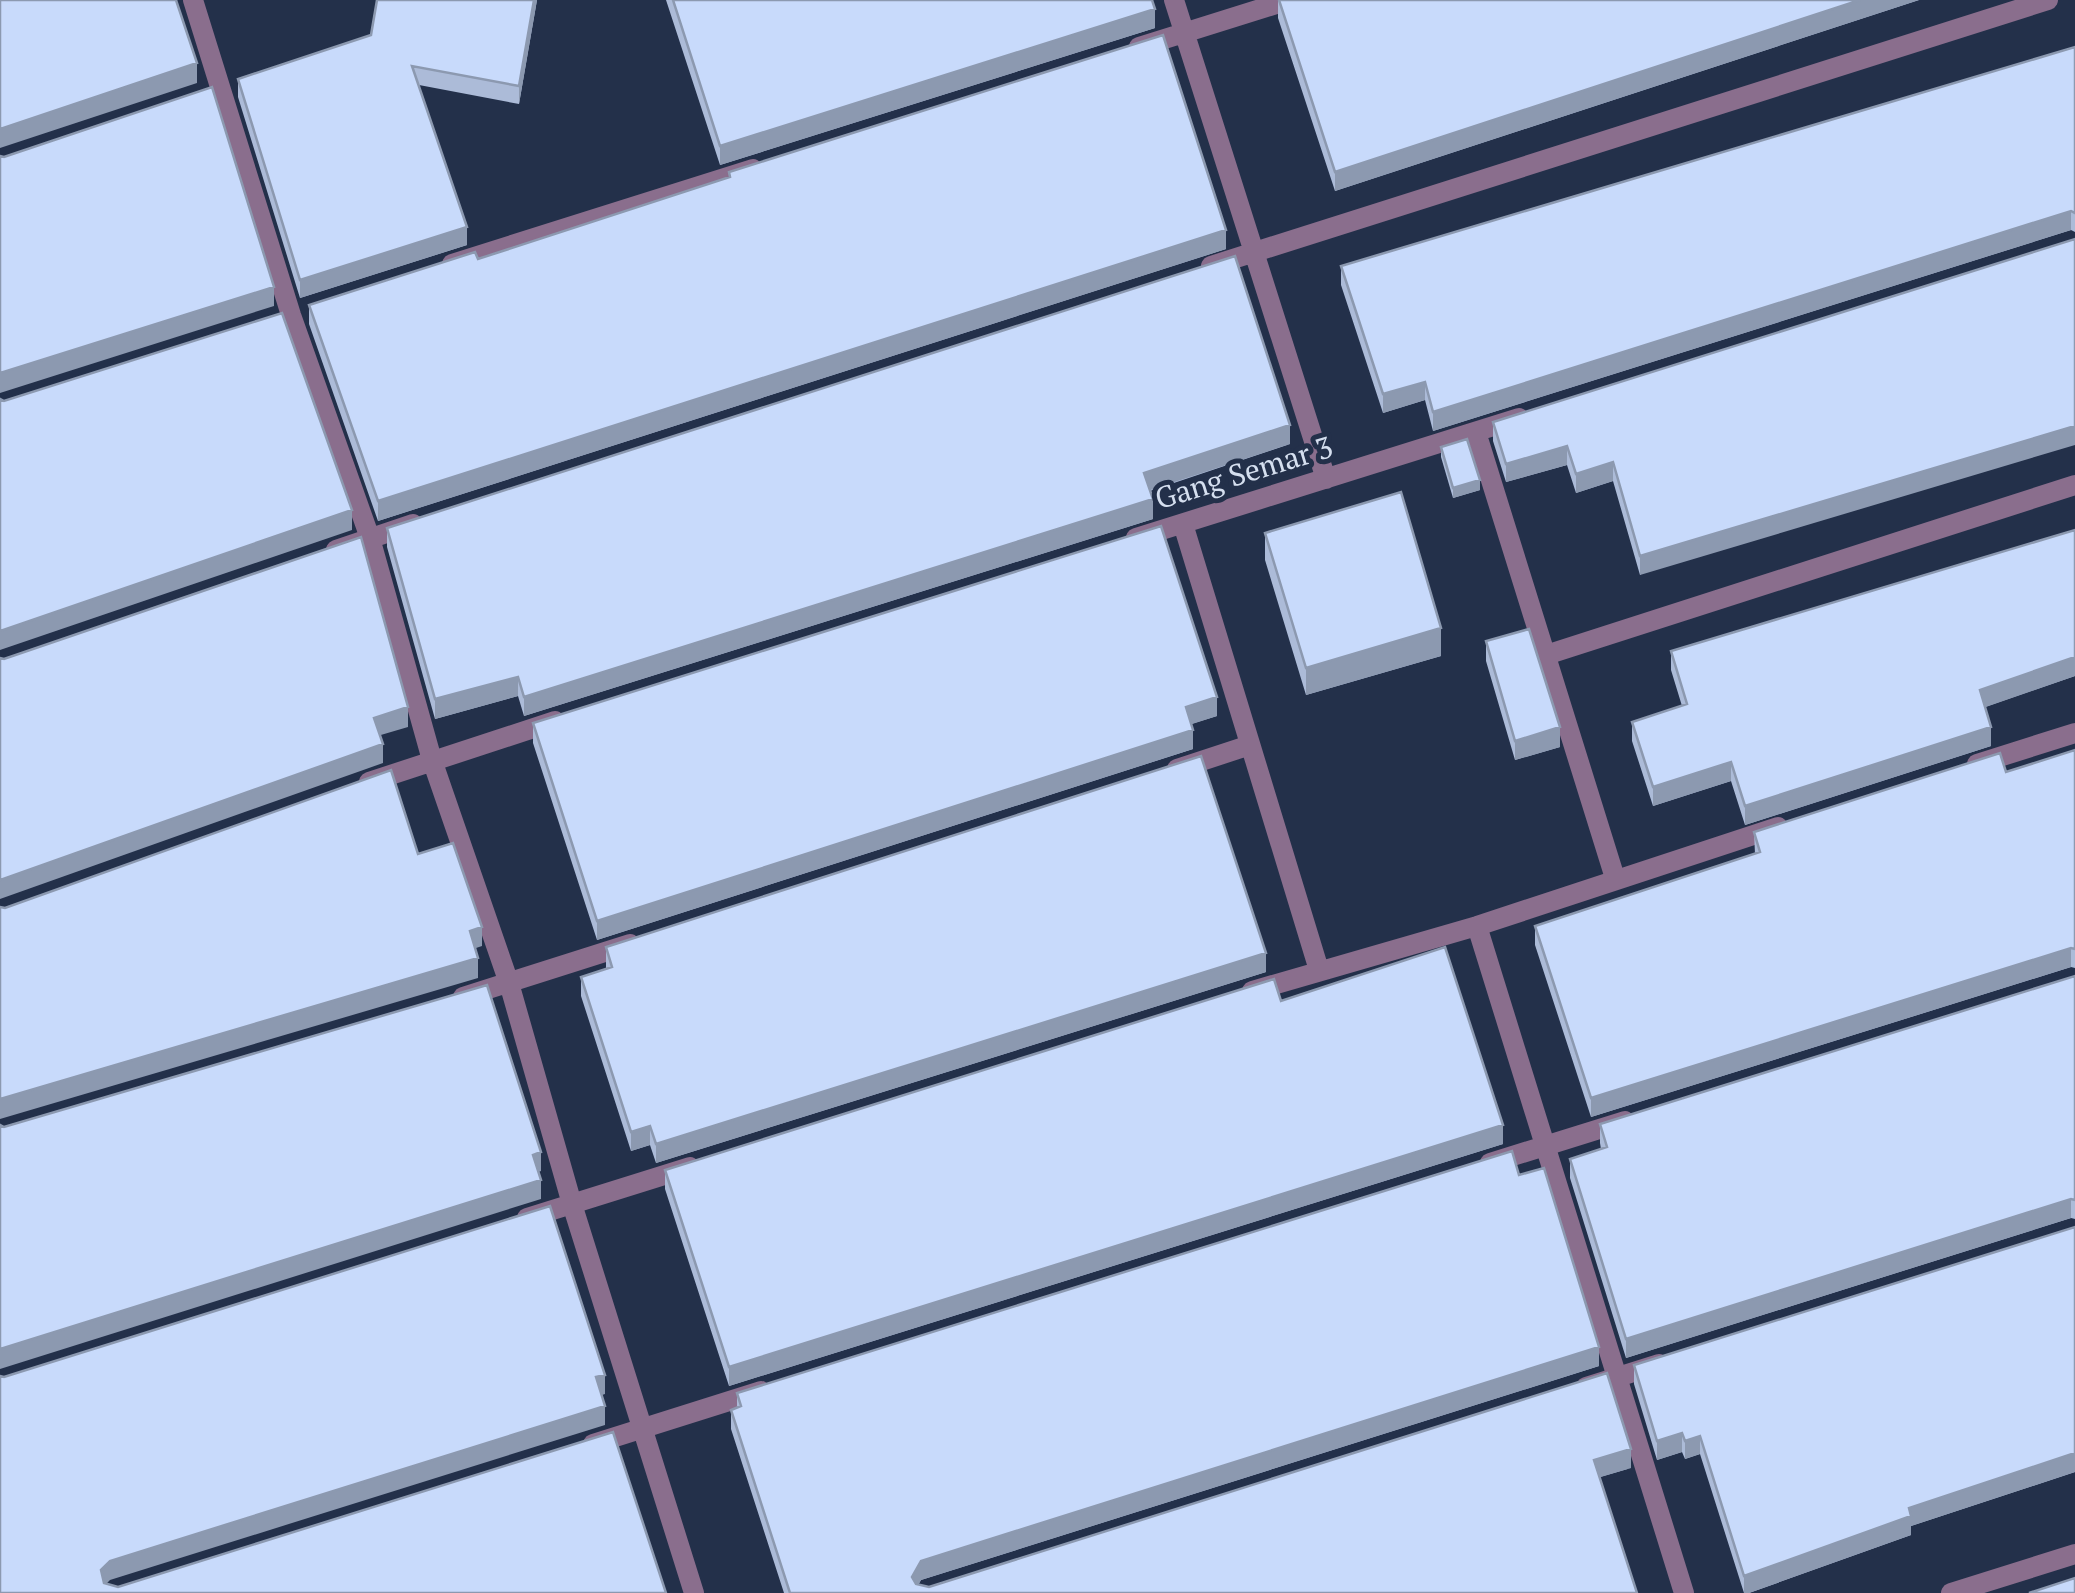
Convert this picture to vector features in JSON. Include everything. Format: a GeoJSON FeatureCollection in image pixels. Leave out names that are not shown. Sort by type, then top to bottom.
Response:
{"type":"FeatureCollection","features":[{"type":"Feature","properties":{"kind":"street"},"geometry":{"type":"LineString","coordinates":[[193,0],[212,92],[370,538],[432,760],[509,984],[572,1204],[694,1593]]}},
{"type":"Feature","properties":{"kind":"street"},"geometry":{"type":"LineString","coordinates":[[1174,0],[1326,479]]}},
{"type":"Feature","properties":{"kind":"street"},"geometry":{"type":"LineString","coordinates":[[1128,51],[1289,0]]}},
{"type":"Feature","properties":{"kind":"street"},"geometry":{"type":"LineString","coordinates":[[1198,270],[2048,0]]}},
{"type":"Feature","properties":{"kind":"street"},"geometry":{"type":"LineString","coordinates":[[424,273],[766,165]]}},
{"type":"Feature","properties":{"kind":"street","name":"Gang Semar 3"},"geometry":{"type":"LineString","coordinates":[[1108,548],[1532,414]]}},
{"type":"Feature","properties":{"kind":"street"},"geometry":{"type":"LineString","coordinates":[[1476,432],[1615,878]]}},
{"type":"Feature","properties":{"kind":"street"},"geometry":{"type":"LineString","coordinates":[[1546,655],[2075,485]]}},
{"type":"Feature","properties":{"kind":"street"},"geometry":{"type":"LineString","coordinates":[[314,557],[426,520]]}},
{"type":"Feature","properties":{"kind":"street"},"geometry":{"type":"LineString","coordinates":[[1182,524],[1319,970]]}},
{"type":"Feature","properties":{"kind":"street"},"geometry":{"type":"LineString","coordinates":[[357,787],[582,713]]}},
{"type":"Feature","properties":{"kind":"street"},"geometry":{"type":"LineString","coordinates":[[1964,768],[2075,732]]}},
{"type":"Feature","properties":{"kind":"street"},"geometry":{"type":"LineString","coordinates":[[1155,776],[1250,745]]}},
{"type":"Feature","properties":{"kind":"street"},"geometry":{"type":"LineString","coordinates":[[1226,999],[1477,926],[1799,820]]}},
{"type":"Feature","properties":{"kind":"street"},"geometry":{"type":"LineString","coordinates":[[1477,926],[1684,1593]]}},
{"type":"Feature","properties":{"kind":"street"},"geometry":{"type":"LineString","coordinates":[[433,1006],[642,941]]}},
{"type":"Feature","properties":{"kind":"street"},"geometry":{"type":"LineString","coordinates":[[1471,1169],[1640,1116]]}},
{"type":"Feature","properties":{"kind":"street"},"geometry":{"type":"LineString","coordinates":[[515,1222],[703,1163]]}},
{"type":"Feature","properties":{"kind":"street"},"geometry":{"type":"LineString","coordinates":[[1559,1396],[1688,1355]]}},
{"type":"Feature","properties":{"kind":"street"},"geometry":{"type":"LineString","coordinates":[[567,1452],[774,1387]]}},
{"type":"Feature","properties":{"kind":"street"},"geometry":{"type":"LineString","coordinates":[[1951,1593],[2075,1554]]}},
{"type":"Feature","properties":{"kind":"building"},"geometry":{"type":"Polygon","coordinates":[[[0,0],[176,0],[197,63],[0,129],[0,0]]]}},
{"type":"Feature","properties":{"kind":"building"},"geometry":{"type":"Polygon","coordinates":[[[377,0],[534,0],[519,86],[412,66],[467,227],[300,280],[238,79],[371,35],[377,0]]]}},
{"type":"Feature","properties":{"kind":"building"},"geometry":{"type":"Polygon","coordinates":[[[673,0],[1152,0],[1155,9],[720,146],[673,0]]]}},
{"type":"Feature","properties":{"kind":"building"},"geometry":{"type":"Polygon","coordinates":[[[1279,0],[1860,0],[1335,172],[1279,0]]]}},
{"type":"Feature","properties":{"kind":"building"},"geometry":{"type":"Polygon","coordinates":[[[1163,35],[1226,230],[378,501],[309,305],[475,252],[478,259],[730,177],[729,172],[1163,35]]]}},
{"type":"Feature","properties":{"kind":"building"},"geometry":{"type":"Polygon","coordinates":[[[2075,47],[2075,213],[2071,211],[1433,412],[1425,382],[1383,394],[1341,266],[2075,47]]]}},
{"type":"Feature","properties":{"kind":"building"},"geometry":{"type":"Polygon","coordinates":[[[212,87],[274,287],[0,373],[0,156],[212,87]]]}},
{"type":"Feature","properties":{"kind":"building"},"geometry":{"type":"Polygon","coordinates":[[[2075,239],[2075,426],[1640,556],[1613,462],[1576,474],[1567,446],[1506,464],[1493,422],[2075,239]]]}},
{"type":"Feature","properties":{"kind":"building"},"geometry":{"type":"Polygon","coordinates":[[[1235,256],[1290,425],[1144,473],[1153,499],[524,697],[518,677],[435,699],[387,528],[1235,256]]]}},
{"type":"Feature","properties":{"kind":"building"},"geometry":{"type":"Polygon","coordinates":[[[282,313],[352,510],[0,631],[0,399],[4,401],[282,313]]]}},
{"type":"Feature","properties":{"kind":"building"},"geometry":{"type":"Polygon","coordinates":[[[1467,439],[1480,480],[1453,488],[1441,447],[1467,439]]]}},
{"type":"Feature","properties":{"kind":"building"},"geometry":{"type":"Polygon","coordinates":[[[1401,492],[1441,628],[1306,668],[1265,533],[1401,492]]]}},
{"type":"Feature","properties":{"kind":"building"},"geometry":{"type":"Polygon","coordinates":[[[1161,526],[1217,697],[1186,707],[1193,730],[597,921],[533,723],[1161,526]]]}},
{"type":"Feature","properties":{"kind":"building"},"geometry":{"type":"Polygon","coordinates":[[[2075,530],[2075,657],[1980,690],[1991,727],[1745,806],[1731,762],[1653,787],[1632,722],[1687,704],[1671,651],[2075,530]]]}},
{"type":"Feature","properties":{"kind":"building"},"geometry":{"type":"Polygon","coordinates":[[[361,537],[408,707],[374,718],[383,744],[0,880],[0,658],[361,537]]]}},
{"type":"Feature","properties":{"kind":"building"},"geometry":{"type":"Polygon","coordinates":[[[1529,629],[1560,727],[1515,741],[1486,641],[1529,629]]]}},
{"type":"Feature","properties":{"kind":"building"},"geometry":{"type":"Polygon","coordinates":[[[2075,750],[2075,949],[1591,1098],[1535,926],[1760,852],[1754,832],[2000,753],[2006,772],[2075,750]]]}},
{"type":"Feature","properties":{"kind":"building"},"geometry":{"type":"Polygon","coordinates":[[[1201,756],[1266,953],[656,1144],[650,1126],[631,1132],[581,977],[612,967],[606,947],[1201,756]]]}},
{"type":"Feature","properties":{"kind":"building"},"geometry":{"type":"Polygon","coordinates":[[[391,770],[418,854],[453,843],[482,927],[470,931],[478,958],[0,1099],[0,907],[391,770]]]}},
{"type":"Feature","properties":{"kind":"building"},"geometry":{"type":"Polygon","coordinates":[[[1445,947],[1503,1125],[729,1367],[665,1170],[1274,979],[1281,1001],[1445,947]]]}},
{"type":"Feature","properties":{"kind":"building"},"geometry":{"type":"Polygon","coordinates":[[[2075,976],[2075,1200],[1626,1339],[1570,1159],[1607,1147],[1600,1124],[2075,976]]]}},
{"type":"Feature","properties":{"kind":"building"},"geometry":{"type":"Polygon","coordinates":[[[487,985],[541,1152],[533,1155],[541,1180],[0,1349],[0,1125],[4,1127],[487,985]]]}},
{"type":"Feature","properties":{"kind":"building"},"geometry":{"type":"Polygon","coordinates":[[[1512,1151],[1519,1175],[1544,1168],[1599,1347],[921,1561],[912,1577],[916,1584],[929,1587],[1607,1373],[1631,1449],[1594,1460],[1637,1593],[790,1593],[731,1410],[741,1406],[737,1393],[1512,1151]]]}},
{"type":"Feature","properties":{"kind":"building"},"geometry":{"type":"Polygon","coordinates":[[[550,1206],[605,1375],[596,1377],[605,1406],[110,1561],[101,1570],[104,1583],[118,1587],[613,1432],[666,1593],[0,1593],[0,1376],[550,1206]]]}},
{"type":"Feature","properties":{"kind":"building"},"geometry":{"type":"Polygon","coordinates":[[[2075,1227],[2075,1453],[1909,1508],[1911,1516],[1744,1576],[1700,1436],[1685,1441],[1682,1433],[1657,1441],[1634,1365],[2075,1227]]]}},
{"type":"Feature","properties":{"kind":"building"},"geometry":{"type":"Polygon","coordinates":[[[2075,1578],[2075,1593],[2029,1593],[2075,1578]]]}}]}
